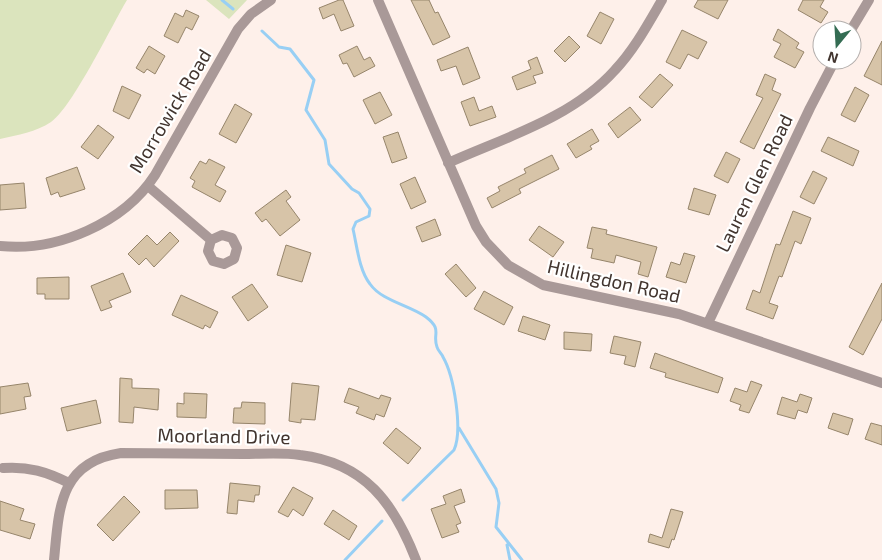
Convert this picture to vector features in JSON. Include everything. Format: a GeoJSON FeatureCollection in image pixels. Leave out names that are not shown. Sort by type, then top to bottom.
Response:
{"type":"FeatureCollection","features":[{"type":"Feature","properties":{"kind":"street","name":"Morrowick Road"},"geometry":{"type":"LineString","coordinates":[[0,246],[39,245],[76,235],[109,218],[148,186],[238,29],[251,14],[271,0]]}},
{"type":"Feature","properties":{"kind":"street","name":"Hillingdon Road"},"geometry":{"type":"LineString","coordinates":[[378,0],[476,226],[486,242],[519,273],[555,289],[662,309],[882,383]]}},
{"type":"Feature","properties":{"kind":"street"},"geometry":{"type":"LineString","coordinates":[[448,162],[558,114],[586,97],[616,70],[632,49],[662,0]]}},
{"type":"Feature","properties":{"kind":"street"},"geometry":{"type":"LineString","coordinates":[[858,20],[869,0]]}},
{"type":"Feature","properties":{"kind":"street","name":"Lauren Glen Road"},"geometry":{"type":"LineString","coordinates":[[708,323],[830,70]]}},
{"type":"Feature","properties":{"kind":"street"},"geometry":{"type":"LineString","coordinates":[[148,186],[212,240]]}},
{"type":"Feature","properties":{"kind":"street","name":"Moorland Drive"},"geometry":{"type":"LineString","coordinates":[[54,560],[60,507],[69,483],[90,462],[108,455],[121,453],[297,454],[333,462],[357,474],[384,498],[403,527],[416,560]]}},
{"type":"Feature","properties":{"kind":"street"},"geometry":{"type":"LineString","coordinates":[[2,468],[35,469],[69,483]]}},
{"type":"Feature","properties":{"kind":"green space"},"geometry":{"type":"Polygon","coordinates":[[[0,0],[127,0],[80,84],[60,114],[51,122],[27,133],[0,139],[0,0]]]}},
{"type":"Feature","properties":{"kind":"green space"},"geometry":{"type":"Polygon","coordinates":[[[206,0],[247,0],[229,19],[206,0]]]}},
{"type":"Feature","properties":{"kind":"building"},"geometry":{"type":"Polygon","coordinates":[[[343,0],[354,26],[341,31],[334,14],[323,19],[319,8],[343,0]]]}},
{"type":"Feature","properties":{"kind":"building"},"geometry":{"type":"Polygon","coordinates":[[[411,0],[429,0],[435,13],[438,12],[450,37],[433,45],[411,0]]]}},
{"type":"Feature","properties":{"kind":"building"},"geometry":{"type":"Polygon","coordinates":[[[698,0],[728,0],[718,19],[694,7],[698,0]]]}},
{"type":"Feature","properties":{"kind":"building"},"geometry":{"type":"Polygon","coordinates":[[[803,0],[824,0],[820,7],[828,12],[823,20],[816,20],[798,10],[803,0]]]}},
{"type":"Feature","properties":{"kind":"building"},"geometry":{"type":"Polygon","coordinates":[[[186,10],[199,16],[192,30],[186,27],[178,43],[164,36],[175,13],[183,17],[186,10]]]}},
{"type":"Feature","properties":{"kind":"building"},"geometry":{"type":"Polygon","coordinates":[[[600,12],[614,19],[601,44],[587,36],[600,12]]]}},
{"type":"Feature","properties":{"kind":"building"},"geometry":{"type":"Polygon","coordinates":[[[778,29],[799,43],[796,48],[804,52],[795,68],[774,57],[781,44],[773,40],[778,29]]]}},
{"type":"Feature","properties":{"kind":"building"},"geometry":{"type":"Polygon","coordinates":[[[682,30],[707,42],[698,59],[688,54],[680,69],[666,62],[682,30]]]}},
{"type":"Feature","properties":{"kind":"building"},"geometry":{"type":"Polygon","coordinates":[[[569,36],[580,47],[565,62],[554,51],[569,36]]]}},
{"type":"Feature","properties":{"kind":"building"},"geometry":{"type":"Polygon","coordinates":[[[882,41],[882,85],[864,76],[882,41]]]}},
{"type":"Feature","properties":{"kind":"building"},"geometry":{"type":"Polygon","coordinates":[[[149,46],[165,56],[155,74],[147,69],[144,73],[136,68],[149,46]]]}},
{"type":"Feature","properties":{"kind":"building"},"geometry":{"type":"Polygon","coordinates":[[[357,46],[364,60],[370,57],[375,66],[354,77],[347,63],[343,64],[339,55],[357,46]]]}},
{"type":"Feature","properties":{"kind":"building"},"geometry":{"type":"Polygon","coordinates":[[[468,47],[480,78],[463,85],[456,66],[441,71],[437,60],[468,47]]]}},
{"type":"Feature","properties":{"kind":"building"},"geometry":{"type":"Polygon","coordinates":[[[537,57],[543,73],[533,76],[536,83],[517,90],[512,77],[531,69],[528,61],[537,57]]]}},
{"type":"Feature","properties":{"kind":"building"},"geometry":{"type":"Polygon","coordinates":[[[660,74],[673,85],[652,108],[639,97],[660,74]]]}},
{"type":"Feature","properties":{"kind":"building"},"geometry":{"type":"Polygon","coordinates":[[[765,74],[776,79],[772,90],[781,94],[754,149],[740,142],[763,98],[756,95],[765,74]]]}},
{"type":"Feature","properties":{"kind":"building"},"geometry":{"type":"Polygon","coordinates":[[[122,86],[141,95],[129,119],[113,111],[122,86]]]}},
{"type":"Feature","properties":{"kind":"building"},"geometry":{"type":"Polygon","coordinates":[[[855,87],[869,95],[855,122],[841,115],[855,87]]]}},
{"type":"Feature","properties":{"kind":"building"},"geometry":{"type":"Polygon","coordinates":[[[380,92],[392,115],[375,124],[363,100],[380,92]]]}},
{"type":"Feature","properties":{"kind":"building"},"geometry":{"type":"Polygon","coordinates":[[[474,97],[479,111],[492,106],[496,117],[470,126],[461,102],[474,97]]]}},
{"type":"Feature","properties":{"kind":"building"},"geometry":{"type":"Polygon","coordinates":[[[235,104],[252,114],[236,143],[219,134],[235,104]]]}},
{"type":"Feature","properties":{"kind":"building"},"geometry":{"type":"Polygon","coordinates":[[[630,107],[641,120],[618,138],[608,124],[630,107]]]}},
{"type":"Feature","properties":{"kind":"building"},"geometry":{"type":"Polygon","coordinates":[[[98,125],[114,137],[98,159],[81,147],[98,125]]]}},
{"type":"Feature","properties":{"kind":"building"},"geometry":{"type":"Polygon","coordinates":[[[592,129],[599,141],[590,146],[592,149],[576,158],[567,144],[592,129]]]}},
{"type":"Feature","properties":{"kind":"building"},"geometry":{"type":"Polygon","coordinates":[[[398,132],[407,158],[392,163],[383,137],[398,132]]]}},
{"type":"Feature","properties":{"kind":"building"},"geometry":{"type":"Polygon","coordinates":[[[828,137],[859,151],[853,166],[821,151],[828,137]]]}},
{"type":"Feature","properties":{"kind":"building"},"geometry":{"type":"Polygon","coordinates":[[[726,152],[740,159],[728,183],[714,176],[726,152]]]}},
{"type":"Feature","properties":{"kind":"building"},"geometry":{"type":"Polygon","coordinates":[[[552,155],[559,169],[519,189],[521,193],[492,208],[487,198],[500,191],[498,187],[526,173],[524,169],[552,155]]]}},
{"type":"Feature","properties":{"kind":"building"},"geometry":{"type":"Polygon","coordinates":[[[209,159],[225,167],[215,185],[226,191],[220,202],[192,187],[195,181],[190,178],[200,161],[206,164],[209,159]]]}},
{"type":"Feature","properties":{"kind":"building"},"geometry":{"type":"Polygon","coordinates":[[[77,167],[85,189],[60,197],[58,192],[51,195],[46,178],[77,167]]]}},
{"type":"Feature","properties":{"kind":"building"},"geometry":{"type":"Polygon","coordinates":[[[813,171],[827,178],[814,204],[800,197],[813,171]]]}},
{"type":"Feature","properties":{"kind":"building"},"geometry":{"type":"Polygon","coordinates":[[[415,177],[426,202],[411,209],[400,184],[415,177]]]}},
{"type":"Feature","properties":{"kind":"building"},"geometry":{"type":"Polygon","coordinates":[[[24,183],[26,208],[0,210],[0,185],[24,183]]]}},
{"type":"Feature","properties":{"kind":"building"},"geometry":{"type":"Polygon","coordinates":[[[694,188],[716,195],[709,215],[688,209],[694,188]]]}},
{"type":"Feature","properties":{"kind":"building"},"geometry":{"type":"Polygon","coordinates":[[[286,190],[291,197],[286,201],[300,220],[280,236],[266,219],[262,222],[255,213],[286,190]]]}},
{"type":"Feature","properties":{"kind":"building"},"geometry":{"type":"Polygon","coordinates":[[[793,211],[811,218],[801,244],[795,241],[782,277],[779,276],[769,303],[778,306],[773,319],[746,309],[753,290],[760,293],[776,244],[780,245],[793,211]]]}},
{"type":"Feature","properties":{"kind":"building"},"geometry":{"type":"Polygon","coordinates":[[[435,219],[441,235],[422,242],[416,227],[435,219]]]}},
{"type":"Feature","properties":{"kind":"building"},"geometry":{"type":"Polygon","coordinates":[[[539,226],[564,242],[553,257],[529,240],[539,226]]]}},
{"type":"Feature","properties":{"kind":"building"},"geometry":{"type":"Polygon","coordinates":[[[592,227],[607,230],[606,234],[657,247],[648,277],[638,274],[641,262],[616,255],[614,263],[591,258],[593,249],[587,248],[592,227]]]}},
{"type":"Feature","properties":{"kind":"building"},"geometry":{"type":"Polygon","coordinates":[[[170,232],[179,241],[154,267],[146,258],[139,265],[128,254],[147,235],[157,245],[170,232]]]}},
{"type":"Feature","properties":{"kind":"building"},"geometry":{"type":"Polygon","coordinates":[[[286,245],[311,253],[302,282],[277,275],[286,245]]]}},
{"type":"Feature","properties":{"kind":"building"},"geometry":{"type":"Polygon","coordinates":[[[684,253],[695,256],[686,283],[666,277],[671,262],[680,265],[684,253]]]}},
{"type":"Feature","properties":{"kind":"building"},"geometry":{"type":"Polygon","coordinates":[[[456,264],[476,288],[466,297],[445,274],[456,264]]]}},
{"type":"Feature","properties":{"kind":"building"},"geometry":{"type":"Polygon","coordinates":[[[123,273],[131,292],[109,301],[112,307],[101,311],[91,286],[123,273]]]}},
{"type":"Feature","properties":{"kind":"building"},"geometry":{"type":"Polygon","coordinates":[[[69,277],[69,299],[45,299],[45,294],[37,294],[37,278],[69,277]]]}},
{"type":"Feature","properties":{"kind":"building"},"geometry":{"type":"Polygon","coordinates":[[[882,283],[882,319],[863,355],[849,347],[882,283]]]}},
{"type":"Feature","properties":{"kind":"building"},"geometry":{"type":"Polygon","coordinates":[[[252,284],[268,307],[248,321],[232,297],[252,284]]]}},
{"type":"Feature","properties":{"kind":"building"},"geometry":{"type":"Polygon","coordinates":[[[484,291],[513,307],[504,325],[474,309],[484,291]]]}},
{"type":"Feature","properties":{"kind":"building"},"geometry":{"type":"Polygon","coordinates":[[[181,295],[218,312],[210,328],[205,325],[203,329],[172,315],[181,295]]]}},
{"type":"Feature","properties":{"kind":"building"},"geometry":{"type":"Polygon","coordinates":[[[523,316],[550,325],[545,340],[518,331],[523,316]]]}},
{"type":"Feature","properties":{"kind":"building"},"geometry":{"type":"Polygon","coordinates":[[[564,332],[592,334],[591,351],[564,349],[564,332]]]}},
{"type":"Feature","properties":{"kind":"building"},"geometry":{"type":"Polygon","coordinates":[[[614,336],[641,342],[635,367],[624,364],[626,356],[610,353],[614,336]]]}},
{"type":"Feature","properties":{"kind":"building"},"geometry":{"type":"Polygon","coordinates":[[[655,353],[723,378],[718,393],[665,377],[666,373],[650,368],[655,353]]]}},
{"type":"Feature","properties":{"kind":"building"},"geometry":{"type":"Polygon","coordinates":[[[120,378],[132,379],[132,388],[159,389],[158,410],[134,407],[133,423],[119,422],[120,378]]]}},
{"type":"Feature","properties":{"kind":"building"},"geometry":{"type":"Polygon","coordinates":[[[751,381],[762,385],[749,413],[739,410],[741,405],[730,401],[735,388],[747,392],[751,381]]]}},
{"type":"Feature","properties":{"kind":"building"},"geometry":{"type":"Polygon","coordinates":[[[28,383],[31,396],[24,397],[26,409],[0,414],[0,387],[28,383]]]}},
{"type":"Feature","properties":{"kind":"building"},"geometry":{"type":"Polygon","coordinates":[[[292,383],[319,386],[315,420],[301,419],[301,423],[289,421],[292,383]]]}},
{"type":"Feature","properties":{"kind":"building"},"geometry":{"type":"Polygon","coordinates":[[[349,388],[379,399],[381,395],[391,398],[384,417],[376,414],[374,420],[356,413],[359,407],[344,402],[349,388]]]}},
{"type":"Feature","properties":{"kind":"building"},"geometry":{"type":"Polygon","coordinates":[[[184,393],[207,394],[206,418],[177,417],[177,403],[184,404],[184,393]]]}},
{"type":"Feature","properties":{"kind":"building"},"geometry":{"type":"Polygon","coordinates":[[[800,394],[812,398],[807,413],[798,410],[795,419],[777,414],[782,397],[797,402],[800,394]]]}},
{"type":"Feature","properties":{"kind":"building"},"geometry":{"type":"Polygon","coordinates":[[[96,400],[101,423],[67,431],[61,408],[96,400]]]}},
{"type":"Feature","properties":{"kind":"building"},"geometry":{"type":"Polygon","coordinates":[[[242,402],[265,403],[265,424],[233,423],[234,408],[241,408],[242,402]]]}},
{"type":"Feature","properties":{"kind":"building"},"geometry":{"type":"Polygon","coordinates":[[[833,413],[853,419],[848,435],[828,428],[833,413]]]}},
{"type":"Feature","properties":{"kind":"building"},"geometry":{"type":"Polygon","coordinates":[[[871,423],[882,426],[882,445],[865,439],[871,423]]]}},
{"type":"Feature","properties":{"kind":"building"},"geometry":{"type":"Polygon","coordinates":[[[396,428],[421,448],[408,464],[383,443],[396,428]]]}},
{"type":"Feature","properties":{"kind":"building"},"geometry":{"type":"Polygon","coordinates":[[[230,483],[260,486],[259,495],[255,495],[254,502],[238,500],[237,514],[227,513],[230,483]]]}},
{"type":"Feature","properties":{"kind":"building"},"geometry":{"type":"Polygon","coordinates":[[[293,487],[313,498],[303,516],[293,509],[288,517],[278,512],[293,487]]]}},
{"type":"Feature","properties":{"kind":"building"},"geometry":{"type":"Polygon","coordinates":[[[461,489],[465,502],[454,506],[461,523],[456,525],[459,532],[442,538],[431,509],[446,504],[443,496],[461,489]]]}},
{"type":"Feature","properties":{"kind":"building"},"geometry":{"type":"Polygon","coordinates":[[[165,490],[197,490],[198,508],[165,509],[165,490]]]}},
{"type":"Feature","properties":{"kind":"building"},"geometry":{"type":"Polygon","coordinates":[[[124,496],[140,512],[113,541],[97,525],[124,496]]]}},
{"type":"Feature","properties":{"kind":"building"},"geometry":{"type":"Polygon","coordinates":[[[0,501],[24,509],[20,520],[35,524],[30,539],[0,530],[0,501]]]}},
{"type":"Feature","properties":{"kind":"building"},"geometry":{"type":"Polygon","coordinates":[[[671,509],[683,512],[674,540],[672,539],[669,548],[648,542],[650,534],[662,538],[671,509]]]}},
{"type":"Feature","properties":{"kind":"building"},"geometry":{"type":"Polygon","coordinates":[[[333,510],[357,526],[349,540],[324,524],[333,510]]]}},
{"type":"Feature","properties":{"kind":"waterway"},"geometry":{"type":"LineString","coordinates":[[222,0],[233,9]]}},
{"type":"Feature","properties":{"kind":"waterway"},"geometry":{"type":"LineString","coordinates":[[262,31],[279,47],[290,49],[314,80],[306,110],[325,140],[329,164],[352,189],[359,193],[370,209],[369,216],[356,222],[353,229],[359,258],[366,278],[381,295],[419,313],[431,321],[436,329],[436,343],[451,377],[456,403],[458,430],[454,450],[403,500]]}},
{"type":"Feature","properties":{"kind":"waterway"},"geometry":{"type":"LineString","coordinates":[[459,428],[496,489],[499,503],[496,527],[522,560]]}},
{"type":"Feature","properties":{"kind":"waterway"},"geometry":{"type":"LineString","coordinates":[[345,560],[382,521]]}},
{"type":"Feature","properties":{"kind":"waterway"},"geometry":{"type":"LineString","coordinates":[[507,545],[510,560]]}}]}
